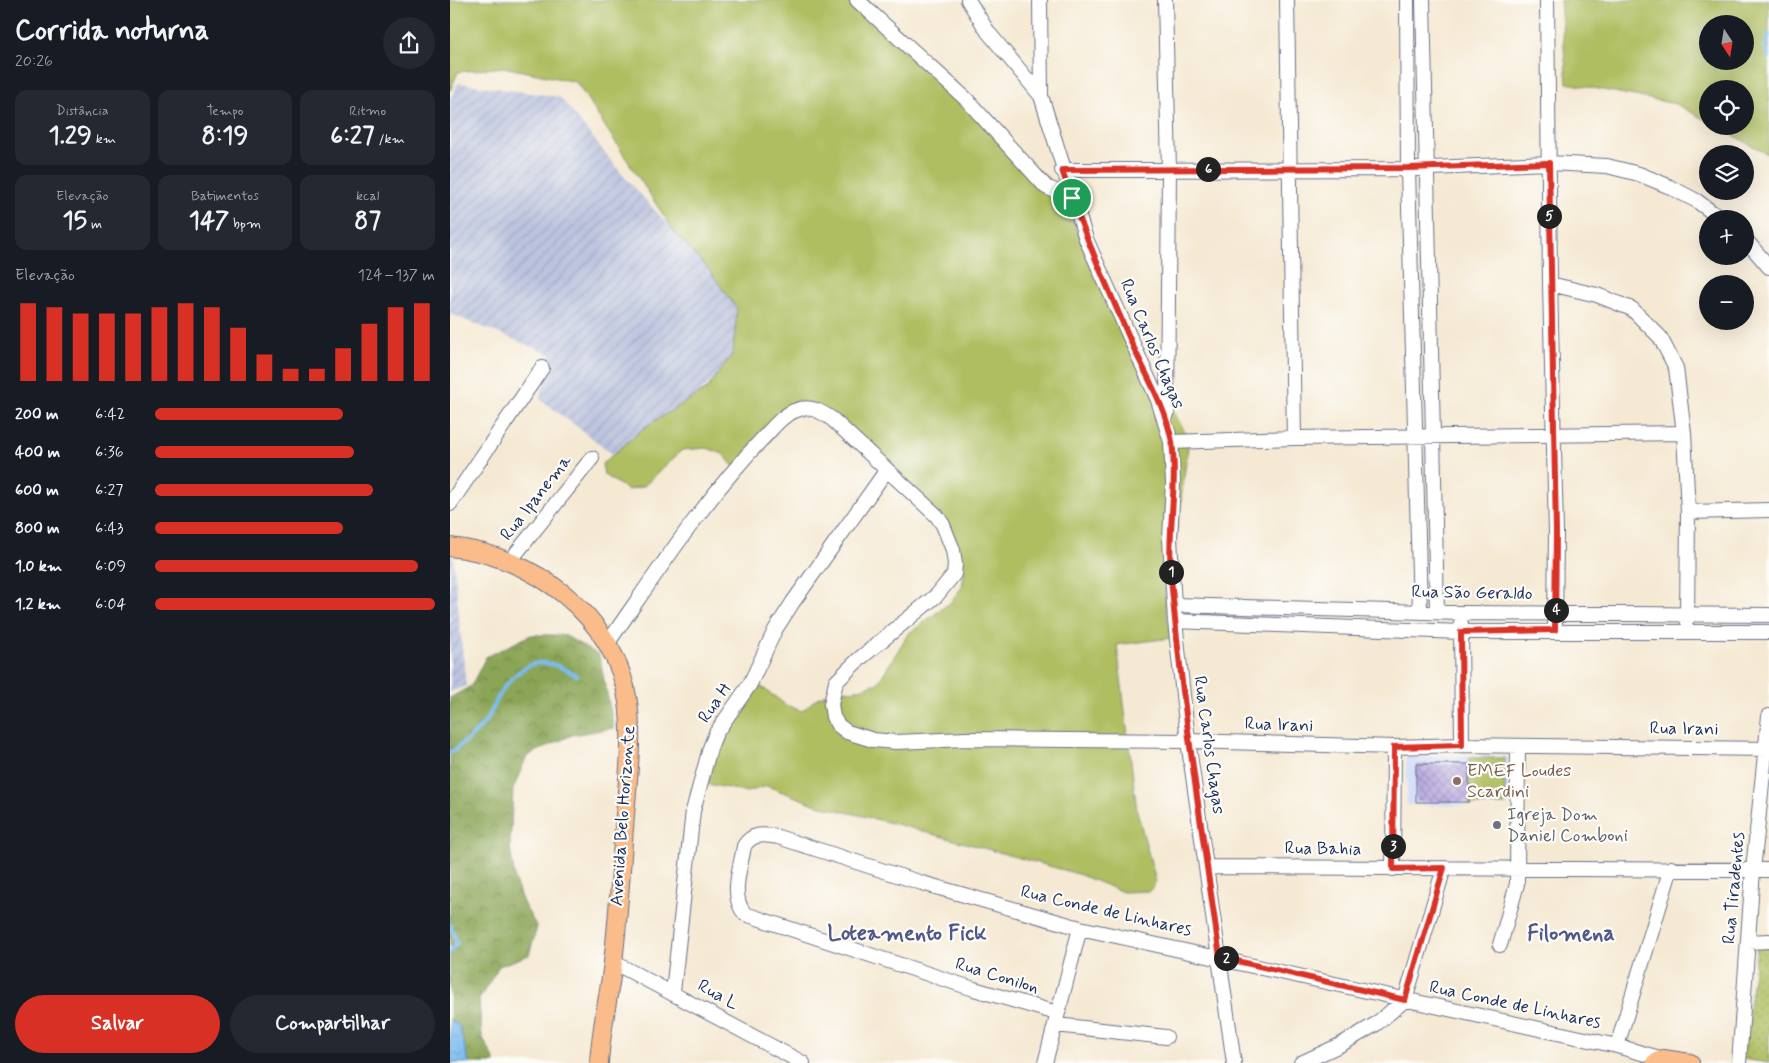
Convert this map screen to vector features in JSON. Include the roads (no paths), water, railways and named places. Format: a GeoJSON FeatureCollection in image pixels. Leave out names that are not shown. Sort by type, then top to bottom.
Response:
{"type":"FeatureCollection","features":[{"type":"Feature","properties":{"kind":"main road","name":"Avenida Belo Horizonte"},"geometry":{"type":"LineString","coordinates":[[450,547],[510,561],[543,577],[572,601],[597,628],[607,644],[628,700],[630,753],[613,962],[599,1063]]}},
{"type":"Feature","properties":{"kind":"main road"},"geometry":{"type":"LineString","coordinates":[[1659,1061],[1690,1063]]}},
{"type":"Feature","properties":{"kind":"street"},"geometry":{"type":"LineString","coordinates":[[857,0],[966,100],[1046,186],[1072,198]]}},
{"type":"Feature","properties":{"kind":"street","name":"Rua Carlos Chagas"},"geometry":{"type":"LineString","coordinates":[[968,0],[988,32],[1041,96],[1062,170],[1086,239],[1158,400],[1172,442],[1173,483],[1170,539],[1175,621],[1188,741],[1208,867],[1234,1063]]}},
{"type":"Feature","properties":{"kind":"street"},"geometry":{"type":"LineString","coordinates":[[1040,0],[1041,96]]}},
{"type":"Feature","properties":{"kind":"street"},"geometry":{"type":"LineString","coordinates":[[1165,0],[1169,170],[1167,426]]}},
{"type":"Feature","properties":{"kind":"street"},"geometry":{"type":"LineString","coordinates":[[1287,0],[1294,438]]}},
{"type":"Feature","properties":{"kind":"street"},"geometry":{"type":"LineString","coordinates":[[1407,0],[1408,168],[1420,611]]}},
{"type":"Feature","properties":{"kind":"street"},"geometry":{"type":"LineString","coordinates":[[1423,0],[1431,437],[1437,611]]}},
{"type":"Feature","properties":{"kind":"street"},"geometry":{"type":"LineString","coordinates":[[1547,0],[1550,284],[1555,436],[1555,630]]}},
{"type":"Feature","properties":{"kind":"street"},"geometry":{"type":"LineString","coordinates":[[1062,170],[1426,168],[1549,163],[1607,166],[1640,174],[1696,202],[1708,210]]}},
{"type":"Feature","properties":{"kind":"street"},"geometry":{"type":"LineString","coordinates":[[1754,250],[1769,267]]}},
{"type":"Feature","properties":{"kind":"street"},"geometry":{"type":"LineString","coordinates":[[1550,284],[1597,295],[1632,309],[1660,337],[1676,368],[1684,433],[1688,512],[1687,631]]}},
{"type":"Feature","properties":{"kind":"street"},"geometry":{"type":"LineString","coordinates":[[450,504],[542,368]]}},
{"type":"Feature","properties":{"kind":"street"},"geometry":{"type":"LineString","coordinates":[[607,644],[689,528],[749,452],[783,417],[802,408],[821,412],[832,419],[886,471]]}},
{"type":"Feature","properties":{"kind":"street"},"geometry":{"type":"LineString","coordinates":[[1172,442],[1294,438],[1415,438],[1684,433]]}},
{"type":"Feature","properties":{"kind":"street","name":"Rua Ipanema"},"geometry":{"type":"LineString","coordinates":[[510,561],[592,458]]}},
{"type":"Feature","properties":{"kind":"street","name":"Rua Irani"},"geometry":{"type":"LineString","coordinates":[[886,471],[937,516],[953,550],[954,574],[937,595],[858,660],[836,682],[831,704],[835,721],[847,732],[873,740],[896,742],[966,739],[1188,741],[1394,747],[1462,745],[1768,749]]}},
{"type":"Feature","properties":{"kind":"street","name":"Rua H"},"geometry":{"type":"LineString","coordinates":[[673,992],[693,811],[710,748],[716,733],[750,684],[784,616],[886,471]]}},
{"type":"Feature","properties":{"kind":"street"},"geometry":{"type":"LineString","coordinates":[[1688,512],[1769,510]]}},
{"type":"Feature","properties":{"kind":"street","name":"Rua São Geraldo"},"geometry":{"type":"LineString","coordinates":[[1174,605],[1462,613],[1556,612],[1769,615]]}},
{"type":"Feature","properties":{"kind":"street"},"geometry":{"type":"LineString","coordinates":[[1462,613],[1462,745]]}},
{"type":"Feature","properties":{"kind":"street","name":"Rua São Geraldo"},"geometry":{"type":"LineString","coordinates":[[1175,621],[1461,632],[1555,630],[1769,632]]}},
{"type":"Feature","properties":{"kind":"street","name":"Rua Tiradentes"},"geometry":{"type":"LineString","coordinates":[[1739,1063],[1753,870],[1768,749],[1769,716]]}},
{"type":"Feature","properties":{"kind":"street"},"geometry":{"type":"LineString","coordinates":[[1500,945],[1517,884],[1518,746]]}},
{"type":"Feature","properties":{"kind":"street"},"geometry":{"type":"LineString","coordinates":[[1393,869],[1394,747]]}},
{"type":"Feature","properties":{"kind":"street","name":"Rua Conilon"},"geometry":{"type":"LineString","coordinates":[[778,836],[757,835],[744,846],[737,895],[740,908],[745,914],[956,983],[1057,1019],[1166,1037]]}},
{"type":"Feature","properties":{"kind":"street","name":"Rua Conde de Linhares"},"geometry":{"type":"LineString","coordinates":[[778,836],[922,883],[1080,928],[1220,957],[1617,1046],[1659,1061]]}},
{"type":"Feature","properties":{"kind":"street","name":"Rua Bahia"},"geometry":{"type":"LineString","coordinates":[[1208,867],[1393,869],[1517,867],[1769,870]]}},
{"type":"Feature","properties":{"kind":"street"},"geometry":{"type":"LineString","coordinates":[[1301,1063],[1340,1045],[1376,1024],[1405,1000],[1444,868]]}},
{"type":"Feature","properties":{"kind":"street"},"geometry":{"type":"LineString","coordinates":[[1617,1046],[1671,868]]}},
{"type":"Feature","properties":{"kind":"street"},"geometry":{"type":"LineString","coordinates":[[1045,1063],[1080,928]]}},
{"type":"Feature","properties":{"kind":"street"},"geometry":{"type":"LineString","coordinates":[[1748,942],[1769,942]]}},
{"type":"Feature","properties":{"kind":"street","name":"Rua L"},"geometry":{"type":"LineString","coordinates":[[613,962],[673,992],[804,1063]]}},
{"type":"Feature","properties":{"kind":"water"},"geometry":{"type":"Polygon","coordinates":[[[450,1020],[459,1026],[469,1063],[450,1063],[450,1020]]]}},
{"type":"Feature","properties":{"kind":"waterway"},"geometry":{"type":"LineString","coordinates":[[1769,35],[1765,47],[1769,58]]}},
{"type":"Feature","properties":{"kind":"waterway"},"geometry":{"type":"LineString","coordinates":[[450,753],[481,727],[488,718],[501,692],[512,678],[528,666],[545,663],[565,669],[576,675]]}},
{"type":"Feature","properties":{"kind":"waterway"},"geometry":{"type":"LineString","coordinates":[[450,925],[457,943],[450,952]]}},
{"type":"Feature","properties":{"kind":"place","name":"EMEF Loudes Scardini"},"geometry":{"type":"Point","coordinates":[1457,781]}},
{"type":"Feature","properties":{"kind":"place","name":"Igreja Dom Daniel Comboni"},"geometry":{"type":"Point","coordinates":[1497,825]}},
{"type":"Feature","properties":{"kind":"district","name":"Loteamento Fick"},"geometry":{"type":"Point","coordinates":[907,934]}},
{"type":"Feature","properties":{"kind":"district","name":"Filomena"},"geometry":{"type":"Point","coordinates":[1571,934]}}]}
